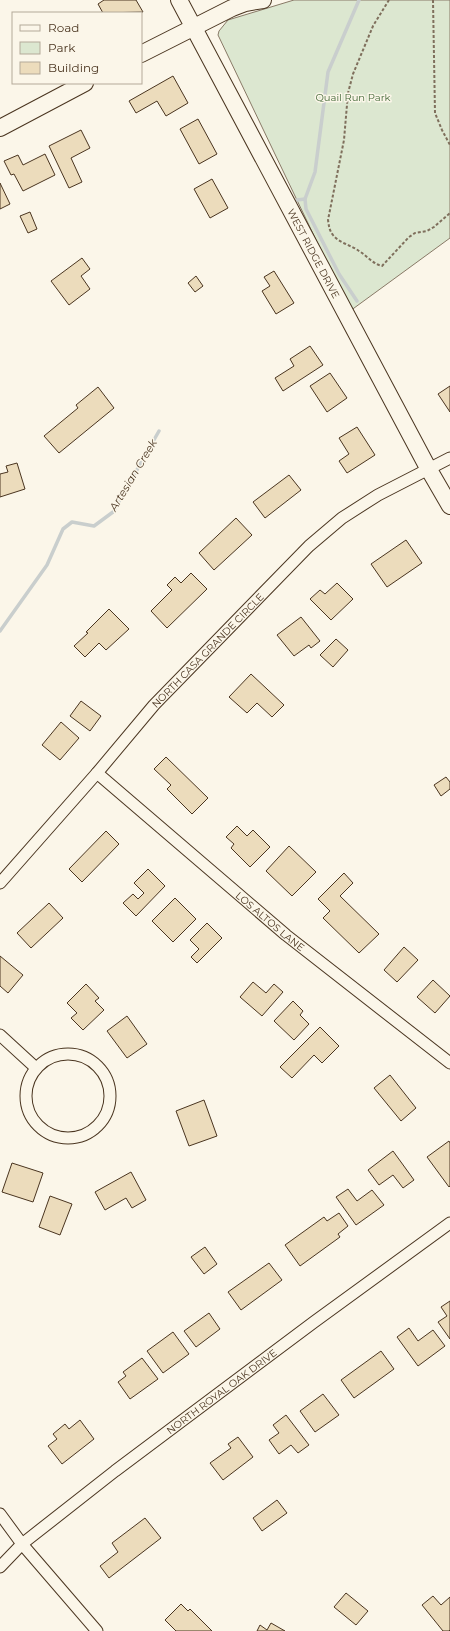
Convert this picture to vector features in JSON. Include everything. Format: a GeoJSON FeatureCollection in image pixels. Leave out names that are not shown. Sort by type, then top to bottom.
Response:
{"type":"FeatureCollection","features":[{"type":"Feature","properties":{"kind":"street","name":"WEST RIDGE DRIVE"},"geometry":{"type":"LineString","coordinates":[[179,0],[428,468],[450,506]]}},
{"type":"Feature","properties":{"kind":"street"},"geometry":{"type":"LineString","coordinates":[[142,53],[232,8],[245,3],[263,0]]}},
{"type":"Feature","properties":{"kind":"street"},"geometry":{"type":"LineString","coordinates":[[0,128],[83,84]]}},
{"type":"Feature","properties":{"kind":"street","name":"NORTH CASA GRANDE CIRCLE"},"geometry":{"type":"LineString","coordinates":[[0,883],[97,773],[154,705],[310,546],[342,518],[378,495],[450,458]]}},
{"type":"Feature","properties":{"kind":"street","name":"LOS ALTOS LANE"},"geometry":{"type":"LineString","coordinates":[[97,773],[286,935],[450,1063]]}},
{"type":"Feature","properties":{"kind":"street"},"geometry":{"type":"LineString","coordinates":[[0,1035],[36,1068]]}},
{"type":"Feature","properties":{"kind":"street"},"geometry":{"type":"LineString","coordinates":[[61,1054],[75,1054],[89,1059],[100,1068],[108,1081],[110,1095],[108,1110],[101,1122],[91,1131],[79,1137],[66,1138],[53,1135],[41,1128],[32,1118],[27,1106],[26,1092],[29,1079],[36,1068],[47,1059],[61,1054]]}},
{"type":"Feature","properties":{"kind":"street","name":"NORTH ROYAL OAK DRIVE"},"geometry":{"type":"LineString","coordinates":[[0,1567],[22,1544],[115,1471],[314,1322],[450,1223]]}},
{"type":"Feature","properties":{"kind":"street"},"geometry":{"type":"LineString","coordinates":[[0,1514],[22,1544],[96,1631]]}},
{"type":"Feature","properties":{"kind":"path"},"geometry":{"type":"LineString","coordinates":[[390,0],[373,26],[353,74],[348,92],[344,140],[328,220],[329,230],[341,242],[360,251],[377,265],[382,266],[409,237],[434,227],[450,213]]}},
{"type":"Feature","properties":{"kind":"path"},"geometry":{"type":"LineString","coordinates":[[433,0],[435,113],[450,145]]}},
{"type":"Feature","properties":{"kind":"green space","name":"Quail Run Park"},"geometry":{"type":"Polygon","coordinates":[[[294,0],[450,0],[450,238],[350,311],[218,35],[219,31],[228,20],[294,0]]]}},
{"type":"Feature","properties":{"kind":"building"},"geometry":{"type":"Polygon","coordinates":[[[104,0],[136,0],[143,12],[102,12],[98,4],[104,0]]]}},
{"type":"Feature","properties":{"kind":"building"},"geometry":{"type":"Polygon","coordinates":[[[173,76],[188,103],[166,116],[157,101],[136,113],[129,101],[173,76]]]}},
{"type":"Feature","properties":{"kind":"building"},"geometry":{"type":"Polygon","coordinates":[[[198,119],[217,154],[199,164],[180,129],[198,119]]]}},
{"type":"Feature","properties":{"kind":"building"},"geometry":{"type":"Polygon","coordinates":[[[81,130],[90,148],[71,158],[82,182],[69,188],[49,146],[81,130]]]}},
{"type":"Feature","properties":{"kind":"building"},"geometry":{"type":"Polygon","coordinates":[[[45,154],[55,175],[23,191],[14,174],[11,175],[4,161],[18,155],[23,165],[45,154]]]}},
{"type":"Feature","properties":{"kind":"building"},"geometry":{"type":"Polygon","coordinates":[[[212,179],[228,208],[210,218],[194,189],[212,179]]]}},
{"type":"Feature","properties":{"kind":"building"},"geometry":{"type":"Polygon","coordinates":[[[0,183],[10,204],[0,209],[0,183]]]}},
{"type":"Feature","properties":{"kind":"building"},"geometry":{"type":"Polygon","coordinates":[[[30,212],[37,229],[28,233],[20,216],[30,212]]]}},
{"type":"Feature","properties":{"kind":"building"},"geometry":{"type":"Polygon","coordinates":[[[82,258],[90,269],[81,276],[90,289],[69,305],[51,281],[82,258]]]}},
{"type":"Feature","properties":{"kind":"building"},"geometry":{"type":"Polygon","coordinates":[[[274,271],[294,303],[276,314],[262,291],[270,286],[264,277],[274,271]]]}},
{"type":"Feature","properties":{"kind":"building"},"geometry":{"type":"Polygon","coordinates":[[[196,276],[203,286],[195,292],[188,283],[196,276]]]}},
{"type":"Feature","properties":{"kind":"building"},"geometry":{"type":"Polygon","coordinates":[[[310,346],[323,365],[283,391],[275,378],[294,366],[290,359],[310,346]]]}},
{"type":"Feature","properties":{"kind":"building"},"geometry":{"type":"Polygon","coordinates":[[[330,373],[347,398],[327,412],[310,386],[330,373]]]}},
{"type":"Feature","properties":{"kind":"building"},"geometry":{"type":"Polygon","coordinates":[[[450,386],[450,412],[438,394],[450,386]]]}},
{"type":"Feature","properties":{"kind":"building"},"geometry":{"type":"Polygon","coordinates":[[[98,387],[114,408],[59,453],[44,436],[78,408],[76,405],[98,387]]]}},
{"type":"Feature","properties":{"kind":"building"},"geometry":{"type":"Polygon","coordinates":[[[357,427],[375,455],[347,473],[339,461],[349,454],[339,438],[357,427]]]}},
{"type":"Feature","properties":{"kind":"building"},"geometry":{"type":"Polygon","coordinates":[[[17,463],[25,489],[0,497],[0,474],[8,472],[6,466],[17,463]]]}},
{"type":"Feature","properties":{"kind":"building"},"geometry":{"type":"Polygon","coordinates":[[[289,475],[301,490],[265,518],[253,502],[289,475]]]}},
{"type":"Feature","properties":{"kind":"building"},"geometry":{"type":"Polygon","coordinates":[[[236,518],[252,535],[214,570],[199,553],[236,518]]]}},
{"type":"Feature","properties":{"kind":"building"},"geometry":{"type":"Polygon","coordinates":[[[406,540],[422,563],[387,587],[371,564],[406,540]]]}},
{"type":"Feature","properties":{"kind":"building"},"geometry":{"type":"Polygon","coordinates":[[[191,573],[207,589],[167,628],[151,611],[172,590],[167,585],[175,577],[181,583],[191,573]]]}},
{"type":"Feature","properties":{"kind":"building"},"geometry":{"type":"Polygon","coordinates":[[[337,583],[353,599],[331,620],[310,599],[320,590],[325,594],[337,583]]]}},
{"type":"Feature","properties":{"kind":"building"},"geometry":{"type":"Polygon","coordinates":[[[109,609],[129,629],[106,650],[99,643],[85,657],[74,646],[88,633],[86,632],[109,609]]]}},
{"type":"Feature","properties":{"kind":"building"},"geometry":{"type":"Polygon","coordinates":[[[301,617],[320,641],[311,648],[309,645],[294,656],[277,635],[301,617]]]}},
{"type":"Feature","properties":{"kind":"building"},"geometry":{"type":"Polygon","coordinates":[[[336,639],[348,650],[333,667],[320,655],[336,639]]]}},
{"type":"Feature","properties":{"kind":"building"},"geometry":{"type":"Polygon","coordinates":[[[251,674],[284,705],[272,717],[257,703],[247,713],[229,697],[251,674]]]}},
{"type":"Feature","properties":{"kind":"building"},"geometry":{"type":"Polygon","coordinates":[[[81,701],[101,716],[90,731],[70,716],[81,701]]]}},
{"type":"Feature","properties":{"kind":"building"},"geometry":{"type":"Polygon","coordinates":[[[61,722],[79,738],[60,760],[42,745],[61,722]]]}},
{"type":"Feature","properties":{"kind":"building"},"geometry":{"type":"Polygon","coordinates":[[[166,757],[208,798],[192,814],[167,789],[171,785],[154,769],[166,757]]]}},
{"type":"Feature","properties":{"kind":"building"},"geometry":{"type":"Polygon","coordinates":[[[446,777],[450,782],[450,789],[441,796],[434,785],[446,777]]]}},
{"type":"Feature","properties":{"kind":"building"},"geometry":{"type":"Polygon","coordinates":[[[237,826],[247,836],[253,830],[270,847],[250,867],[231,848],[234,844],[226,837],[237,826]]]}},
{"type":"Feature","properties":{"kind":"building"},"geometry":{"type":"Polygon","coordinates":[[[106,831],[119,844],[82,882],[69,869],[106,831]]]}},
{"type":"Feature","properties":{"kind":"building"},"geometry":{"type":"Polygon","coordinates":[[[289,846],[316,872],[292,896],[266,871],[289,846]]]}},
{"type":"Feature","properties":{"kind":"building"},"geometry":{"type":"Polygon","coordinates":[[[148,869],[165,886],[136,916],[123,903],[133,894],[138,899],[144,893],[134,883],[148,869]]]}},
{"type":"Feature","properties":{"kind":"building"},"geometry":{"type":"Polygon","coordinates":[[[344,873],[353,883],[340,896],[379,934],[359,953],[323,918],[330,911],[318,899],[344,873]]]}},
{"type":"Feature","properties":{"kind":"building"},"geometry":{"type":"Polygon","coordinates":[[[175,898],[196,919],[173,942],[152,921],[175,898]]]}},
{"type":"Feature","properties":{"kind":"building"},"geometry":{"type":"Polygon","coordinates":[[[49,903],[63,918],[31,948],[17,933],[49,903]]]}},
{"type":"Feature","properties":{"kind":"building"},"geometry":{"type":"Polygon","coordinates":[[[207,923],[222,938],[197,963],[191,957],[199,949],[190,940],[207,923]]]}},
{"type":"Feature","properties":{"kind":"building"},"geometry":{"type":"Polygon","coordinates":[[[404,947],[418,960],[397,982],[384,970],[404,947]]]}},
{"type":"Feature","properties":{"kind":"building"},"geometry":{"type":"Polygon","coordinates":[[[0,956],[23,975],[8,993],[0,986],[0,956]]]}},
{"type":"Feature","properties":{"kind":"building"},"geometry":{"type":"Polygon","coordinates":[[[433,980],[450,996],[435,1013],[417,997],[433,980]]]}},
{"type":"Feature","properties":{"kind":"building"},"geometry":{"type":"Polygon","coordinates":[[[253,982],[266,993],[274,984],[283,992],[262,1016],[240,997],[253,982]]]}},
{"type":"Feature","properties":{"kind":"building"},"geometry":{"type":"Polygon","coordinates":[[[86,984],[99,998],[95,1001],[104,1010],[83,1030],[71,1018],[77,1013],[67,1003],[86,984]]]}},
{"type":"Feature","properties":{"kind":"building"},"geometry":{"type":"Polygon","coordinates":[[[293,1001],[303,1011],[300,1015],[309,1024],[294,1040],[274,1021],[293,1001]]]}},
{"type":"Feature","properties":{"kind":"building"},"geometry":{"type":"Polygon","coordinates":[[[127,1016],[147,1044],[127,1058],[107,1031],[127,1016]]]}},
{"type":"Feature","properties":{"kind":"building"},"geometry":{"type":"Polygon","coordinates":[[[320,1027],[339,1046],[322,1063],[314,1055],[292,1078],[280,1067],[320,1027]]]}},
{"type":"Feature","properties":{"kind":"building"},"geometry":{"type":"Polygon","coordinates":[[[390,1075],[416,1108],[401,1121],[374,1088],[390,1075]]]}},
{"type":"Feature","properties":{"kind":"building"},"geometry":{"type":"Polygon","coordinates":[[[204,1100],[217,1136],[189,1146],[176,1111],[204,1100]]]}},
{"type":"Feature","properties":{"kind":"building"},"geometry":{"type":"Polygon","coordinates":[[[449,1141],[450,1186],[449,1187],[427,1157],[449,1141]]]}},
{"type":"Feature","properties":{"kind":"building"},"geometry":{"type":"Polygon","coordinates":[[[393,1151],[414,1180],[403,1188],[393,1175],[379,1185],[368,1170],[393,1151]]]}},
{"type":"Feature","properties":{"kind":"building"},"geometry":{"type":"Polygon","coordinates":[[[12,1163],[43,1173],[33,1202],[2,1192],[12,1163]]]}},
{"type":"Feature","properties":{"kind":"building"},"geometry":{"type":"Polygon","coordinates":[[[131,1172],[146,1200],[132,1208],[126,1198],[105,1210],[95,1192],[131,1172]]]}},
{"type":"Feature","properties":{"kind":"building"},"geometry":{"type":"Polygon","coordinates":[[[348,1189],[357,1201],[372,1190],[384,1205],[356,1225],[336,1197],[348,1189]]]}},
{"type":"Feature","properties":{"kind":"building"},"geometry":{"type":"Polygon","coordinates":[[[50,1196],[72,1204],[60,1235],[39,1227],[50,1196]]]}},
{"type":"Feature","properties":{"kind":"building"},"geometry":{"type":"Polygon","coordinates":[[[339,1213],[348,1226],[338,1234],[340,1237],[300,1266],[285,1245],[324,1217],[327,1221],[339,1213]]]}},
{"type":"Feature","properties":{"kind":"building"},"geometry":{"type":"Polygon","coordinates":[[[205,1247],[217,1264],[204,1274],[191,1257],[205,1247]]]}},
{"type":"Feature","properties":{"kind":"building"},"geometry":{"type":"Polygon","coordinates":[[[269,1263],[282,1280],[241,1310],[228,1292],[269,1263]]]}},
{"type":"Feature","properties":{"kind":"building"},"geometry":{"type":"Polygon","coordinates":[[[450,1301],[450,1339],[438,1322],[447,1316],[441,1307],[450,1301]]]}},
{"type":"Feature","properties":{"kind":"building"},"geometry":{"type":"Polygon","coordinates":[[[209,1313],[220,1329],[196,1347],[184,1331],[209,1313]]]}},
{"type":"Feature","properties":{"kind":"building"},"geometry":{"type":"Polygon","coordinates":[[[409,1328],[418,1341],[433,1330],[445,1346],[418,1366],[397,1337],[409,1328]]]}},
{"type":"Feature","properties":{"kind":"building"},"geometry":{"type":"Polygon","coordinates":[[[173,1332],[189,1354],[163,1373],[147,1351],[173,1332]]]}},
{"type":"Feature","properties":{"kind":"building"},"geometry":{"type":"Polygon","coordinates":[[[381,1351],[394,1369],[354,1398],[341,1380],[381,1351]]]}},
{"type":"Feature","properties":{"kind":"building"},"geometry":{"type":"Polygon","coordinates":[[[142,1358],[158,1379],[130,1399],[118,1382],[126,1376],[123,1372],[142,1358]]]}},
{"type":"Feature","properties":{"kind":"building"},"geometry":{"type":"Polygon","coordinates":[[[323,1394],[339,1415],[315,1432],[300,1411],[323,1394]]]}},
{"type":"Feature","properties":{"kind":"building"},"geometry":{"type":"Polygon","coordinates":[[[286,1415],[309,1445],[298,1453],[291,1445],[279,1454],[269,1440],[279,1433],[273,1425],[286,1415]]]}},
{"type":"Feature","properties":{"kind":"building"},"geometry":{"type":"Polygon","coordinates":[[[80,1420],[94,1439],[62,1464],[48,1446],[57,1439],[53,1434],[65,1424],[69,1429],[80,1420]]]}},
{"type":"Feature","properties":{"kind":"building"},"geometry":{"type":"Polygon","coordinates":[[[238,1437],[253,1457],[223,1480],[210,1463],[231,1448],[228,1444],[238,1437]]]}},
{"type":"Feature","properties":{"kind":"building"},"geometry":{"type":"Polygon","coordinates":[[[277,1500],[287,1513],[262,1531],[253,1518],[277,1500]]]}},
{"type":"Feature","properties":{"kind":"building"},"geometry":{"type":"Polygon","coordinates":[[[145,1518],[161,1538],[109,1578],[100,1566],[118,1552],[112,1543],[145,1518]]]}},
{"type":"Feature","properties":{"kind":"building"},"geometry":{"type":"Polygon","coordinates":[[[346,1593],[368,1611],[356,1625],[334,1607],[346,1593]]]}},
{"type":"Feature","properties":{"kind":"building"},"geometry":{"type":"Polygon","coordinates":[[[433,1596],[441,1605],[450,1597],[449,1631],[443,1631],[422,1605],[433,1596]]]}},
{"type":"Feature","properties":{"kind":"building"},"geometry":{"type":"Polygon","coordinates":[[[181,1604],[188,1611],[190,1609],[212,1631],[176,1631],[165,1620],[181,1604]]]}},
{"type":"Feature","properties":{"kind":"building"},"geometry":{"type":"Polygon","coordinates":[[[271,1623],[285,1631],[257,1631],[260,1625],[267,1630],[271,1623]]]}},
{"type":"Feature","properties":{"kind":"waterway"},"geometry":{"type":"LineString","coordinates":[[357,301],[339,274],[306,209],[305,199],[315,172],[328,72],[359,0]]}},
{"type":"Feature","properties":{"kind":"waterway"},"geometry":{"type":"LineString","coordinates":[[297,200],[305,199]]}},
{"type":"Feature","properties":{"kind":"waterway","name":"Artesian Creek"},"geometry":{"type":"LineString","coordinates":[[0,631],[47,565],[63,529],[72,522],[94,526],[113,512],[159,431]]}}]}
